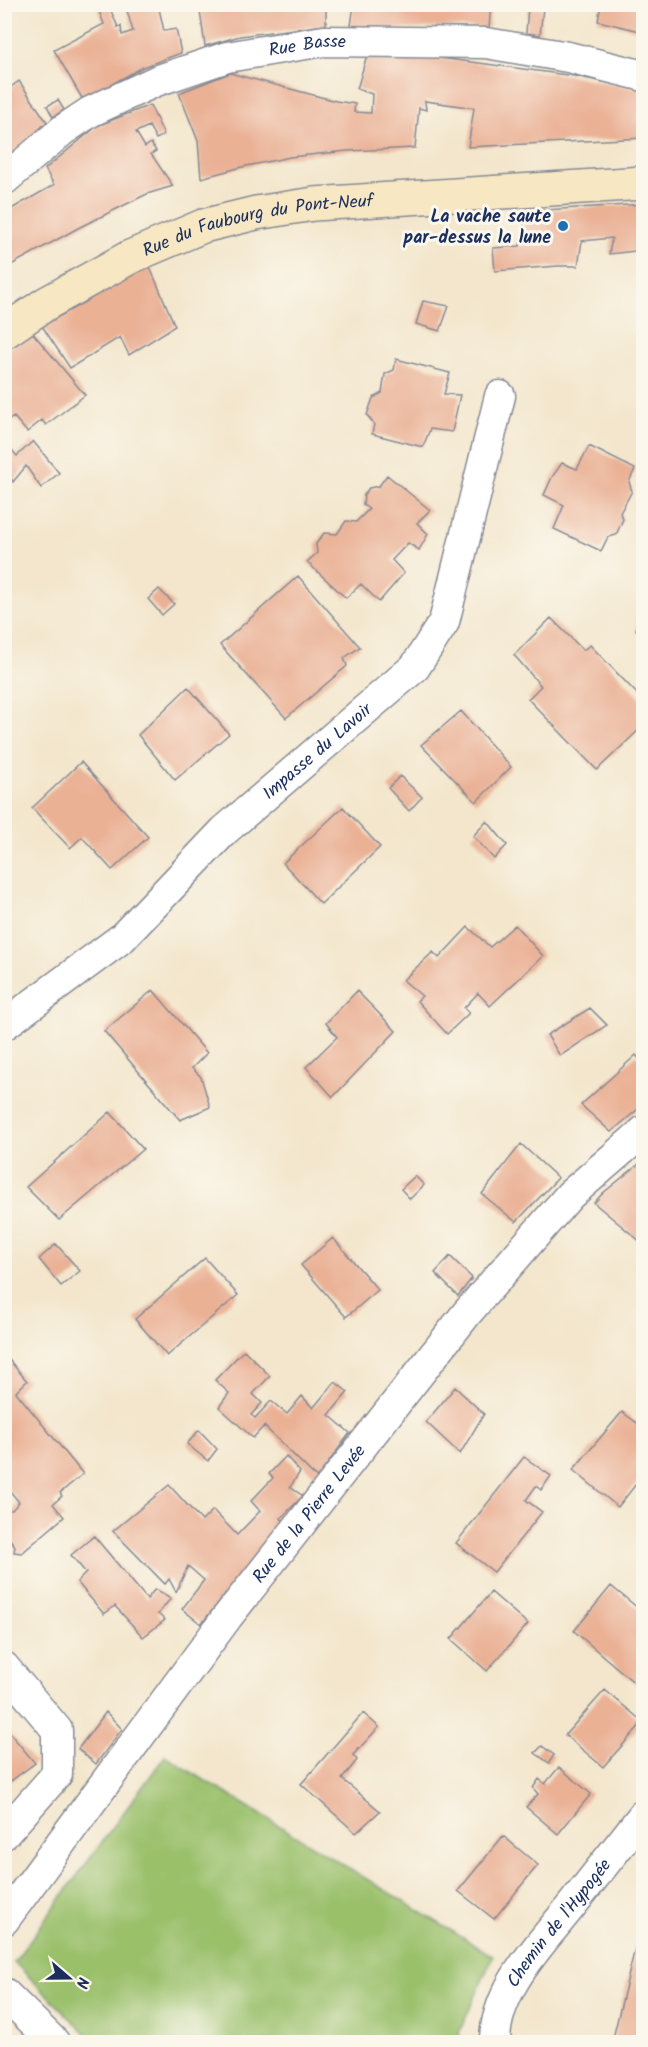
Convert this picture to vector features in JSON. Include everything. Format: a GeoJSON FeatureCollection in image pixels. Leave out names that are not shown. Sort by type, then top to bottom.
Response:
{"type":"FeatureCollection","features":[{"type":"Feature","properties":{"kind":"main road","name":"Rue du Faubourg du Pont-Neuf"},"geometry":{"type":"LineString","coordinates":[[4,332],[47,303],[130,257],[203,226],[256,213],[314,204],[644,183]]}},
{"type":"Feature","properties":{"kind":"street","name":"Rue Basse"},"geometry":{"type":"LineString","coordinates":[[4,180],[63,130],[90,112],[156,81],[226,57],[324,41],[486,43],[568,57],[644,76]]}},
{"type":"Feature","properties":{"kind":"street","name":"Impasse du Lavoir"},"geometry":{"type":"LineString","coordinates":[[4,1025],[122,938],[224,831],[415,667],[444,622],[500,396]]}},
{"type":"Feature","properties":{"kind":"street","name":"Rue de la Pierre Levée"},"geometry":{"type":"LineString","coordinates":[[4,1920],[228,1616],[467,1313],[570,1195],[644,1131]]}},
{"type":"Feature","properties":{"kind":"street"},"geometry":{"type":"LineString","coordinates":[[4,1667],[57,1730],[57,1774],[4,1834]]}},
{"type":"Feature","properties":{"kind":"street","name":"Chemin de l'Hypogée"},"geometry":{"type":"LineString","coordinates":[[495,2043],[495,2031],[504,2000],[522,1969],[644,1814]]}},
{"type":"Feature","properties":{"kind":"street"},"geometry":{"type":"LineString","coordinates":[[4,1993],[54,2043]]}},
{"type":"Feature","properties":{"kind":"green space"},"geometry":{"type":"Polygon","coordinates":[[[165,1756],[493,1956],[459,2033],[461,2042],[94,2042],[14,1962],[165,1756]]]}},
{"type":"Feature","properties":{"kind":"building"},"geometry":{"type":"Polygon","coordinates":[[[96,4],[108,4],[118,27],[121,26],[122,35],[133,31],[125,4],[158,4],[164,31],[176,29],[181,53],[143,67],[83,100],[54,50],[104,24],[96,4]]]}},
{"type":"Feature","properties":{"kind":"building"},"geometry":{"type":"Polygon","coordinates":[[[199,4],[326,4],[326,25],[240,36],[205,46],[199,4]]]}},
{"type":"Feature","properties":{"kind":"building"},"geometry":{"type":"Polygon","coordinates":[[[354,4],[491,4],[489,28],[402,29],[351,26],[354,4]]]}},
{"type":"Feature","properties":{"kind":"building"},"geometry":{"type":"Polygon","coordinates":[[[601,4],[644,4],[644,32],[598,21],[601,4]]]}},
{"type":"Feature","properties":{"kind":"building"},"geometry":{"type":"Polygon","coordinates":[[[528,6],[543,8],[540,35],[526,33],[528,6]]]}},
{"type":"Feature","properties":{"kind":"building"},"geometry":{"type":"Polygon","coordinates":[[[367,55],[423,56],[479,63],[574,76],[644,90],[644,138],[468,147],[474,108],[425,101],[426,110],[419,108],[415,148],[347,151],[290,157],[201,178],[198,141],[179,93],[230,73],[355,104],[354,112],[371,113],[372,94],[357,89],[367,55]]]}},
{"type":"Feature","properties":{"kind":"building"},"geometry":{"type":"Polygon","coordinates":[[[19,81],[47,122],[4,162],[4,92],[19,81]]]}},
{"type":"Feature","properties":{"kind":"building"},"geometry":{"type":"Polygon","coordinates":[[[58,100],[64,110],[53,117],[47,106],[58,100]]]}},
{"type":"Feature","properties":{"kind":"building"},"geometry":{"type":"Polygon","coordinates":[[[150,105],[164,135],[156,139],[149,126],[136,132],[145,147],[151,143],[156,151],[151,154],[173,186],[147,194],[78,228],[4,269],[4,213],[54,185],[45,169],[97,126],[150,105]]]}},
{"type":"Feature","properties":{"kind":"building"},"geometry":{"type":"Polygon","coordinates":[[[644,204],[644,250],[609,254],[612,238],[582,241],[578,266],[495,271],[493,248],[520,246],[527,211],[644,204]]]}},
{"type":"Feature","properties":{"kind":"building"},"geometry":{"type":"Polygon","coordinates":[[[149,265],[175,326],[129,355],[120,337],[70,368],[42,326],[149,265]]]}},
{"type":"Feature","properties":{"kind":"building"},"geometry":{"type":"Polygon","coordinates":[[[423,301],[449,306],[440,331],[416,324],[423,301]]]}},
{"type":"Feature","properties":{"kind":"building"},"geometry":{"type":"Polygon","coordinates":[[[31,331],[85,395],[46,425],[42,420],[27,432],[14,417],[4,423],[4,353],[31,331]]]}},
{"type":"Feature","properties":{"kind":"building"},"geometry":{"type":"Polygon","coordinates":[[[396,359],[450,373],[444,394],[460,395],[452,432],[430,429],[423,447],[372,434],[374,424],[367,415],[373,398],[382,393],[385,374],[394,370],[396,359]]]}},
{"type":"Feature","properties":{"kind":"building"},"geometry":{"type":"Polygon","coordinates":[[[4,441],[17,456],[33,441],[59,473],[41,488],[26,466],[13,482],[4,467],[4,441]]]}},
{"type":"Feature","properties":{"kind":"building"},"geometry":{"type":"Polygon","coordinates":[[[589,446],[635,469],[629,482],[632,491],[620,513],[623,519],[616,535],[608,537],[601,551],[554,529],[564,505],[544,495],[552,477],[562,463],[577,469],[589,446]]]}},
{"type":"Feature","properties":{"kind":"building"},"geometry":{"type":"Polygon","coordinates":[[[387,475],[430,510],[417,523],[428,534],[419,550],[408,543],[392,560],[404,573],[379,602],[361,584],[346,598],[307,562],[317,553],[316,544],[324,533],[337,534],[346,521],[356,522],[369,509],[363,505],[364,495],[369,488],[379,486],[387,475]]]}},
{"type":"Feature","properties":{"kind":"building"},"geometry":{"type":"Polygon","coordinates":[[[298,576],[360,647],[344,658],[347,666],[286,718],[220,645],[298,576]]]}},
{"type":"Feature","properties":{"kind":"building"},"geometry":{"type":"Polygon","coordinates":[[[159,589],[174,604],[162,615],[148,599],[159,589]]]}},
{"type":"Feature","properties":{"kind":"building"},"geometry":{"type":"Polygon","coordinates":[[[641,608],[644,609],[644,632],[636,630],[641,608]]]}},
{"type":"Feature","properties":{"kind":"building"},"geometry":{"type":"Polygon","coordinates":[[[551,618],[583,650],[590,645],[644,701],[644,725],[597,770],[528,699],[541,686],[514,655],[551,618]]]}},
{"type":"Feature","properties":{"kind":"building"},"geometry":{"type":"Polygon","coordinates":[[[188,687],[229,734],[175,780],[138,735],[188,687]]]}},
{"type":"Feature","properties":{"kind":"building"},"geometry":{"type":"Polygon","coordinates":[[[461,711],[511,767],[476,802],[421,745],[461,711]]]}},
{"type":"Feature","properties":{"kind":"building"},"geometry":{"type":"Polygon","coordinates":[[[81,762],[148,837],[112,870],[82,837],[70,848],[32,808],[81,762]]]}},
{"type":"Feature","properties":{"kind":"building"},"geometry":{"type":"Polygon","coordinates":[[[400,776],[422,797],[409,811],[388,788],[400,776]]]}},
{"type":"Feature","properties":{"kind":"building"},"geometry":{"type":"Polygon","coordinates":[[[343,807],[380,847],[321,904],[283,863],[343,807]]]}},
{"type":"Feature","properties":{"kind":"building"},"geometry":{"type":"Polygon","coordinates":[[[487,821],[507,845],[494,859],[473,836],[487,821]]]}},
{"type":"Feature","properties":{"kind":"building"},"geometry":{"type":"Polygon","coordinates":[[[515,925],[543,956],[490,1006],[478,993],[464,1008],[469,1013],[447,1034],[417,1001],[422,996],[403,980],[433,952],[439,958],[468,927],[490,947],[515,925]]]}},
{"type":"Feature","properties":{"kind":"building"},"geometry":{"type":"Polygon","coordinates":[[[153,990],[207,1053],[192,1068],[201,1077],[210,1107],[180,1120],[104,1031],[153,990]]]}},
{"type":"Feature","properties":{"kind":"building"},"geometry":{"type":"Polygon","coordinates":[[[357,991],[396,1031],[333,1097],[306,1067],[337,1037],[326,1023],[357,991]]]}},
{"type":"Feature","properties":{"kind":"building"},"geometry":{"type":"Polygon","coordinates":[[[590,1008],[607,1025],[560,1056],[547,1035],[590,1008]]]}},
{"type":"Feature","properties":{"kind":"building"},"geometry":{"type":"Polygon","coordinates":[[[636,1055],[640,1060],[644,1056],[644,1104],[611,1132],[581,1105],[636,1055]]]}},
{"type":"Feature","properties":{"kind":"building"},"geometry":{"type":"Polygon","coordinates":[[[110,1112],[143,1149],[59,1220],[26,1187],[110,1112]]]}},
{"type":"Feature","properties":{"kind":"building"},"geometry":{"type":"Polygon","coordinates":[[[521,1144],[558,1178],[516,1222],[482,1194],[521,1144]]]}},
{"type":"Feature","properties":{"kind":"building"},"geometry":{"type":"Polygon","coordinates":[[[644,1160],[644,1240],[641,1242],[594,1203],[644,1160]]]}},
{"type":"Feature","properties":{"kind":"building"},"geometry":{"type":"Polygon","coordinates":[[[415,1176],[424,1185],[410,1199],[401,1189],[415,1176]]]}},
{"type":"Feature","properties":{"kind":"building"},"geometry":{"type":"Polygon","coordinates":[[[333,1238],[378,1290],[346,1317],[301,1265],[333,1238]]]}},
{"type":"Feature","properties":{"kind":"building"},"geometry":{"type":"Polygon","coordinates":[[[56,1244],[80,1271],[61,1286],[39,1259],[56,1244]]]}},
{"type":"Feature","properties":{"kind":"building"},"geometry":{"type":"Polygon","coordinates":[[[450,1256],[472,1278],[458,1296],[435,1273],[450,1256]]]}},
{"type":"Feature","properties":{"kind":"building"},"geometry":{"type":"Polygon","coordinates":[[[205,1258],[238,1295],[167,1356],[135,1319],[205,1258]]]}},
{"type":"Feature","properties":{"kind":"building"},"geometry":{"type":"Polygon","coordinates":[[[244,1350],[270,1376],[253,1394],[262,1403],[251,1415],[255,1418],[271,1401],[287,1414],[302,1396],[313,1408],[335,1382],[348,1392],[329,1415],[350,1433],[317,1478],[264,1426],[253,1438],[219,1407],[229,1393],[215,1380],[244,1350]]]}},
{"type":"Feature","properties":{"kind":"building"},"geometry":{"type":"Polygon","coordinates":[[[4,1354],[27,1381],[16,1392],[83,1474],[60,1493],[62,1496],[53,1504],[64,1517],[22,1553],[14,1552],[15,1546],[7,1536],[4,1537],[4,1510],[12,1510],[19,1502],[4,1484],[4,1354]]]}},
{"type":"Feature","properties":{"kind":"building"},"geometry":{"type":"Polygon","coordinates":[[[455,1387],[484,1414],[460,1454],[426,1422],[455,1387]]]}},
{"type":"Feature","properties":{"kind":"building"},"geometry":{"type":"Polygon","coordinates":[[[622,1412],[644,1428],[644,1474],[618,1507],[573,1470],[622,1412]]]}},
{"type":"Feature","properties":{"kind":"building"},"geometry":{"type":"Polygon","coordinates":[[[199,1430],[217,1449],[208,1461],[187,1444],[199,1430]]]}},
{"type":"Feature","properties":{"kind":"building"},"geometry":{"type":"Polygon","coordinates":[[[286,1456],[300,1472],[290,1487],[303,1496],[281,1518],[284,1522],[201,1624],[182,1609],[204,1580],[188,1566],[176,1592],[169,1579],[165,1584],[113,1531],[169,1485],[202,1521],[213,1510],[237,1535],[260,1511],[251,1501],[273,1478],[269,1474],[286,1456]]]}},
{"type":"Feature","properties":{"kind":"building"},"geometry":{"type":"Polygon","coordinates":[[[524,1457],[551,1476],[541,1490],[536,1486],[526,1500],[542,1512],[494,1572],[456,1543],[524,1457]]]}},
{"type":"Feature","properties":{"kind":"building"},"geometry":{"type":"Polygon","coordinates":[[[94,1536],[147,1599],[155,1589],[171,1598],[158,1614],[165,1620],[143,1637],[115,1606],[104,1614],[77,1582],[86,1573],[71,1555],[94,1536]]]}},
{"type":"Feature","properties":{"kind":"building"},"geometry":{"type":"Polygon","coordinates":[[[611,1586],[644,1613],[644,1691],[574,1631],[611,1586]]]}},
{"type":"Feature","properties":{"kind":"building"},"geometry":{"type":"Polygon","coordinates":[[[491,1592],[528,1624],[487,1671],[451,1639],[491,1592]]]}},
{"type":"Feature","properties":{"kind":"building"},"geometry":{"type":"Polygon","coordinates":[[[605,1690],[643,1722],[603,1767],[565,1735],[605,1690]]]}},
{"type":"Feature","properties":{"kind":"building"},"geometry":{"type":"Polygon","coordinates":[[[106,1712],[122,1729],[96,1764],[78,1749],[106,1712]]]}},
{"type":"Feature","properties":{"kind":"building"},"geometry":{"type":"Polygon","coordinates":[[[363,1713],[379,1727],[353,1755],[357,1760],[342,1779],[380,1811],[356,1833],[301,1784],[363,1713]]]}},
{"type":"Feature","properties":{"kind":"building"},"geometry":{"type":"Polygon","coordinates":[[[4,1726],[35,1763],[4,1786],[4,1726]]]}},
{"type":"Feature","properties":{"kind":"building"},"geometry":{"type":"Polygon","coordinates":[[[542,1746],[554,1755],[549,1763],[535,1753],[542,1746]]]}},
{"type":"Feature","properties":{"kind":"building"},"geometry":{"type":"Polygon","coordinates":[[[559,1767],[591,1794],[558,1834],[526,1807],[538,1794],[533,1788],[539,1779],[545,1784],[559,1767]]]}},
{"type":"Feature","properties":{"kind":"building"},"geometry":{"type":"Polygon","coordinates":[[[503,1836],[538,1865],[494,1919],[458,1891],[503,1836]]]}},
{"type":"Feature","properties":{"kind":"building"},"geometry":{"type":"Polygon","coordinates":[[[643,1916],[644,2042],[612,2042],[643,1916]]]}},
{"type":"Feature","properties":{"kind":"place","name":"La vache saute par-dessus la lune"},"geometry":{"type":"Point","coordinates":[563,226]}}]}
